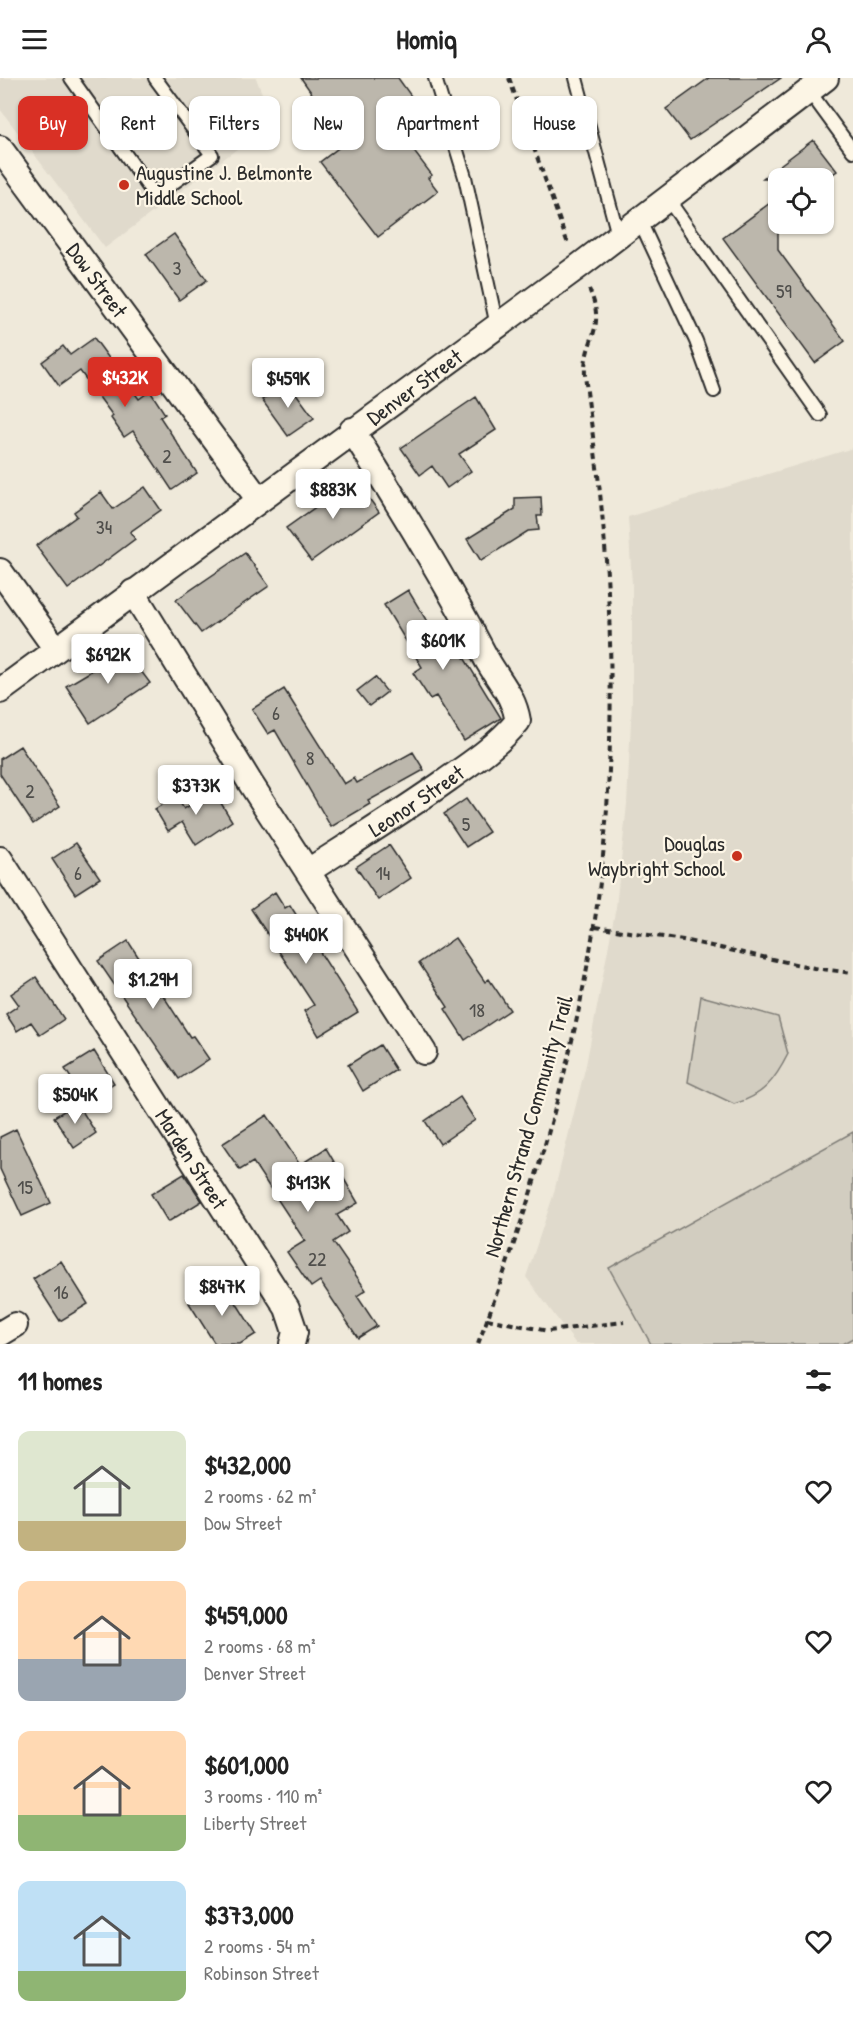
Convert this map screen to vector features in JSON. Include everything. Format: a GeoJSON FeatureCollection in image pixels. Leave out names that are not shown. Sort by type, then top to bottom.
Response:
{"type":"FeatureCollection","features":[{"type":"Feature","properties":{"kind":"street","name":"Denver Street"},"geometry":{"type":"LineString","coordinates":[[0,691],[352,430],[497,326],[817,85]]}},
{"type":"Feature","properties":{"kind":"street","name":"Dow Street"},"geometry":{"type":"LineString","coordinates":[[0,147],[259,500]]}},
{"type":"Feature","properties":{"kind":"street","name":"Leonor Street"},"geometry":{"type":"LineString","coordinates":[[308,871],[418,800],[483,754],[506,735],[518,721],[516,705],[488,662],[471,625],[352,430]]}},
{"type":"Feature","properties":{"kind":"street"},"geometry":{"type":"LineString","coordinates":[[0,571],[57,649]]}},
{"type":"Feature","properties":{"kind":"street"},"geometry":{"type":"LineString","coordinates":[[133,592],[424,1052]]}},
{"type":"Feature","properties":{"kind":"street","name":"Marden Street"},"geometry":{"type":"LineString","coordinates":[[0,859],[286,1308],[293,1320],[293,1342]]}},
{"type":"Feature","properties":{"kind":"lane"},"geometry":{"type":"LineString","coordinates":[[71,78],[155,196],[212,155],[155,78]]}},
{"type":"Feature","properties":{"kind":"lane"},"geometry":{"type":"LineString","coordinates":[[435,78],[465,177],[497,326]]}},
{"type":"Feature","properties":{"kind":"lane"},"geometry":{"type":"LineString","coordinates":[[576,78],[618,235]]}},
{"type":"Feature","properties":{"kind":"lane"},"geometry":{"type":"LineString","coordinates":[[817,85],[853,151]]}},
{"type":"Feature","properties":{"kind":"lane"},"geometry":{"type":"LineString","coordinates":[[666,198],[820,415]]}},
{"type":"Feature","properties":{"kind":"lane"},"geometry":{"type":"LineString","coordinates":[[639,219],[696,341],[714,391]]}},
{"type":"Feature","properties":{"kind":"path"},"geometry":{"type":"LineString","coordinates":[[509,78],[542,176]]}},
{"type":"Feature","properties":{"kind":"path","name":"Northern Strand Community Trail"},"geometry":{"type":"LineString","coordinates":[[477,1344],[523,1219],[553,1116],[583,992],[595,927],[608,792],[610,645],[601,504],[585,375]]}},
{"type":"Feature","properties":{"kind":"path"},"geometry":{"type":"LineString","coordinates":[[595,927],[683,940],[814,968],[853,973]]}},
{"type":"Feature","properties":{"kind":"path"},"geometry":{"type":"LineString","coordinates":[[487,1319],[548,1331],[624,1322]]}},
{"type":"Feature","properties":{"kind":"shaded area"},"geometry":{"type":"Polygon","coordinates":[[[0,78],[256,78],[263,96],[189,96],[189,150],[236,150],[105,248],[31,150],[88,150],[88,96],[18,96],[18,133],[0,109],[0,78]]]}},
{"type":"Feature","properties":{"kind":"shaded area","name":"Douglas Waybright School"},"geometry":{"type":"Polygon","coordinates":[[[853,448],[853,1344],[576,1344],[526,1277],[553,1196],[586,1065],[616,907],[627,804],[632,700],[632,585],[628,517],[853,448]]]}},
{"type":"Feature","properties":{"kind":"shaded area"},"geometry":{"type":"Polygon","coordinates":[[[701,996],[778,1017],[788,1054],[767,1086],[744,1101],[734,1104],[688,1082],[701,996]]]}},
{"type":"Feature","properties":{"kind":"shaded area"},"geometry":{"type":"Polygon","coordinates":[[[853,1132],[853,1338],[842,1344],[651,1344],[609,1268],[853,1132]]]}},
{"type":"Feature","properties":{"kind":"building"},"geometry":{"type":"Polygon","coordinates":[[[301,78],[398,78],[411,96],[376,96],[376,150],[413,150],[432,175],[428,178],[438,191],[378,237],[320,162],[336,150],[364,150],[364,96],[314,96],[301,78]]]}},
{"type":"Feature","properties":{"kind":"building"},"geometry":{"type":"Polygon","coordinates":[[[709,78],[781,78],[690,140],[666,109],[709,78]]]}},
{"type":"Feature","properties":{"kind":"building"},"geometry":{"type":"Polygon","coordinates":[[[813,140],[837,171],[834,173],[834,168],[776,168],[813,140]]]}},
{"type":"Feature","properties":{"kind":"building"},"geometry":{"type":"Polygon","coordinates":[[[768,204],[768,234],[778,234],[778,250],[845,341],[815,363],[723,238],[768,204]]]}},
{"type":"Feature","properties":{"kind":"building"},"geometry":{"type":"Polygon","coordinates":[[[174,234],[207,280],[179,300],[146,254],[174,234]]]}},
{"type":"Feature","properties":{"kind":"building"},"geometry":{"type":"Polygon","coordinates":[[[94,338],[139,399],[150,391],[165,414],[160,417],[197,473],[172,490],[133,431],[124,437],[111,418],[113,416],[80,371],[59,386],[42,362],[63,346],[70,355],[94,338]]]}},
{"type":"Feature","properties":{"kind":"building"},"geometry":{"type":"Polygon","coordinates":[[[287,381],[314,418],[288,436],[262,400],[287,381]]]}},
{"type":"Feature","properties":{"kind":"building"},"geometry":{"type":"Polygon","coordinates":[[[476,397],[496,430],[459,454],[471,471],[447,488],[432,466],[420,475],[401,448],[476,397]]]}},
{"type":"Feature","properties":{"kind":"building"},"geometry":{"type":"Polygon","coordinates":[[[355,479],[379,512],[311,561],[286,528],[355,479]]]}},
{"type":"Feature","properties":{"kind":"building"},"geometry":{"type":"Polygon","coordinates":[[[145,487],[161,510],[130,532],[135,539],[68,589],[36,546],[77,516],[74,512],[101,492],[113,509],[145,487]]]}},
{"type":"Feature","properties":{"kind":"building"},"geometry":{"type":"Polygon","coordinates":[[[541,497],[542,516],[537,516],[539,530],[528,531],[481,561],[467,539],[515,509],[515,498],[541,497]]]}},
{"type":"Feature","properties":{"kind":"building"},"geometry":{"type":"Polygon","coordinates":[[[245,553],[269,586],[201,633],[176,600],[245,553]]]}},
{"type":"Feature","properties":{"kind":"building"},"geometry":{"type":"Polygon","coordinates":[[[408,590],[446,653],[457,646],[501,718],[464,741],[436,696],[430,699],[413,673],[422,667],[384,605],[408,590]]]}},
{"type":"Feature","properties":{"kind":"building"},"geometry":{"type":"Polygon","coordinates":[[[123,647],[150,683],[90,723],[66,686],[123,647]]]}},
{"type":"Feature","properties":{"kind":"building"},"geometry":{"type":"Polygon","coordinates":[[[375,677],[387,692],[369,706],[357,691],[375,677]]]}},
{"type":"Feature","properties":{"kind":"building"},"geometry":{"type":"Polygon","coordinates":[[[284,689],[344,784],[354,778],[357,783],[413,752],[424,770],[368,801],[370,804],[331,827],[275,730],[268,734],[252,709],[284,689]]]}},
{"type":"Feature","properties":{"kind":"building"},"geometry":{"type":"Polygon","coordinates":[[[20,746],[60,806],[33,824],[0,774],[0,759],[20,746]]]}},
{"type":"Feature","properties":{"kind":"building"},"geometry":{"type":"Polygon","coordinates":[[[213,790],[232,821],[196,845],[182,822],[168,831],[155,809],[176,796],[184,809],[213,790]]]}},
{"type":"Feature","properties":{"kind":"building"},"geometry":{"type":"Polygon","coordinates":[[[466,799],[489,832],[466,847],[444,814],[466,799]]]}},
{"type":"Feature","properties":{"kind":"building"},"geometry":{"type":"Polygon","coordinates":[[[76,843],[100,878],[75,894],[52,859],[76,843]]]}},
{"type":"Feature","properties":{"kind":"building"},"geometry":{"type":"Polygon","coordinates":[[[389,845],[411,878],[378,900],[356,867],[389,845]]]}},
{"type":"Feature","properties":{"kind":"building"},"geometry":{"type":"Polygon","coordinates":[[[275,892],[285,908],[290,905],[358,1012],[319,1036],[304,1011],[314,1005],[251,909],[275,892]]]}},
{"type":"Feature","properties":{"kind":"building"},"geometry":{"type":"Polygon","coordinates":[[[455,938],[485,982],[489,979],[510,1010],[465,1040],[445,1009],[448,1007],[419,963],[455,938]]]}},
{"type":"Feature","properties":{"kind":"building"},"geometry":{"type":"Polygon","coordinates":[[[128,941],[190,1037],[193,1036],[209,1059],[179,1079],[98,961],[128,941]]]}},
{"type":"Feature","properties":{"kind":"building"},"geometry":{"type":"Polygon","coordinates":[[[36,977],[64,1019],[40,1035],[31,1022],[17,1031],[6,1014],[19,1005],[11,994],[36,977]]]}},
{"type":"Feature","properties":{"kind":"building"},"geometry":{"type":"Polygon","coordinates":[[[380,1045],[396,1070],[363,1091],[348,1065],[380,1045]]]}},
{"type":"Feature","properties":{"kind":"building"},"geometry":{"type":"Polygon","coordinates":[[[94,1051],[114,1083],[86,1101],[65,1069],[94,1051]]]}},
{"type":"Feature","properties":{"kind":"building"},"geometry":{"type":"Polygon","coordinates":[[[460,1097],[475,1120],[440,1144],[425,1121],[460,1097]]]}},
{"type":"Feature","properties":{"kind":"building"},"geometry":{"type":"Polygon","coordinates":[[[77,1103],[96,1133],[74,1148],[54,1117],[77,1103]]]}},
{"type":"Feature","properties":{"kind":"building"},"geometry":{"type":"Polygon","coordinates":[[[267,1115],[300,1165],[326,1148],[358,1203],[337,1215],[348,1232],[333,1242],[366,1290],[357,1296],[377,1326],[358,1338],[320,1281],[311,1287],[287,1252],[305,1241],[253,1162],[240,1170],[222,1144],[267,1115]]]}},
{"type":"Feature","properties":{"kind":"building"},"geometry":{"type":"Polygon","coordinates":[[[16,1129],[51,1203],[22,1216],[0,1169],[0,1137],[16,1129]]]}},
{"type":"Feature","properties":{"kind":"building"},"geometry":{"type":"Polygon","coordinates":[[[184,1174],[202,1201],[168,1222],[151,1194],[184,1174]]]}},
{"type":"Feature","properties":{"kind":"building"},"geometry":{"type":"Polygon","coordinates":[[[61,1261],[88,1304],[60,1321],[33,1279],[61,1261]]]}},
{"type":"Feature","properties":{"kind":"building"},"geometry":{"type":"Polygon","coordinates":[[[223,1282],[256,1334],[240,1344],[215,1344],[189,1303],[223,1282]]]}},
{"type":"Feature","properties":{"kind":"place","name":"Augustine J. Belmonte Middle School"},"geometry":{"type":"Point","coordinates":[124,185]}},
{"type":"Feature","properties":{"kind":"place","name":"Douglas Waybright School"},"geometry":{"type":"Point","coordinates":[737,856]}}]}
